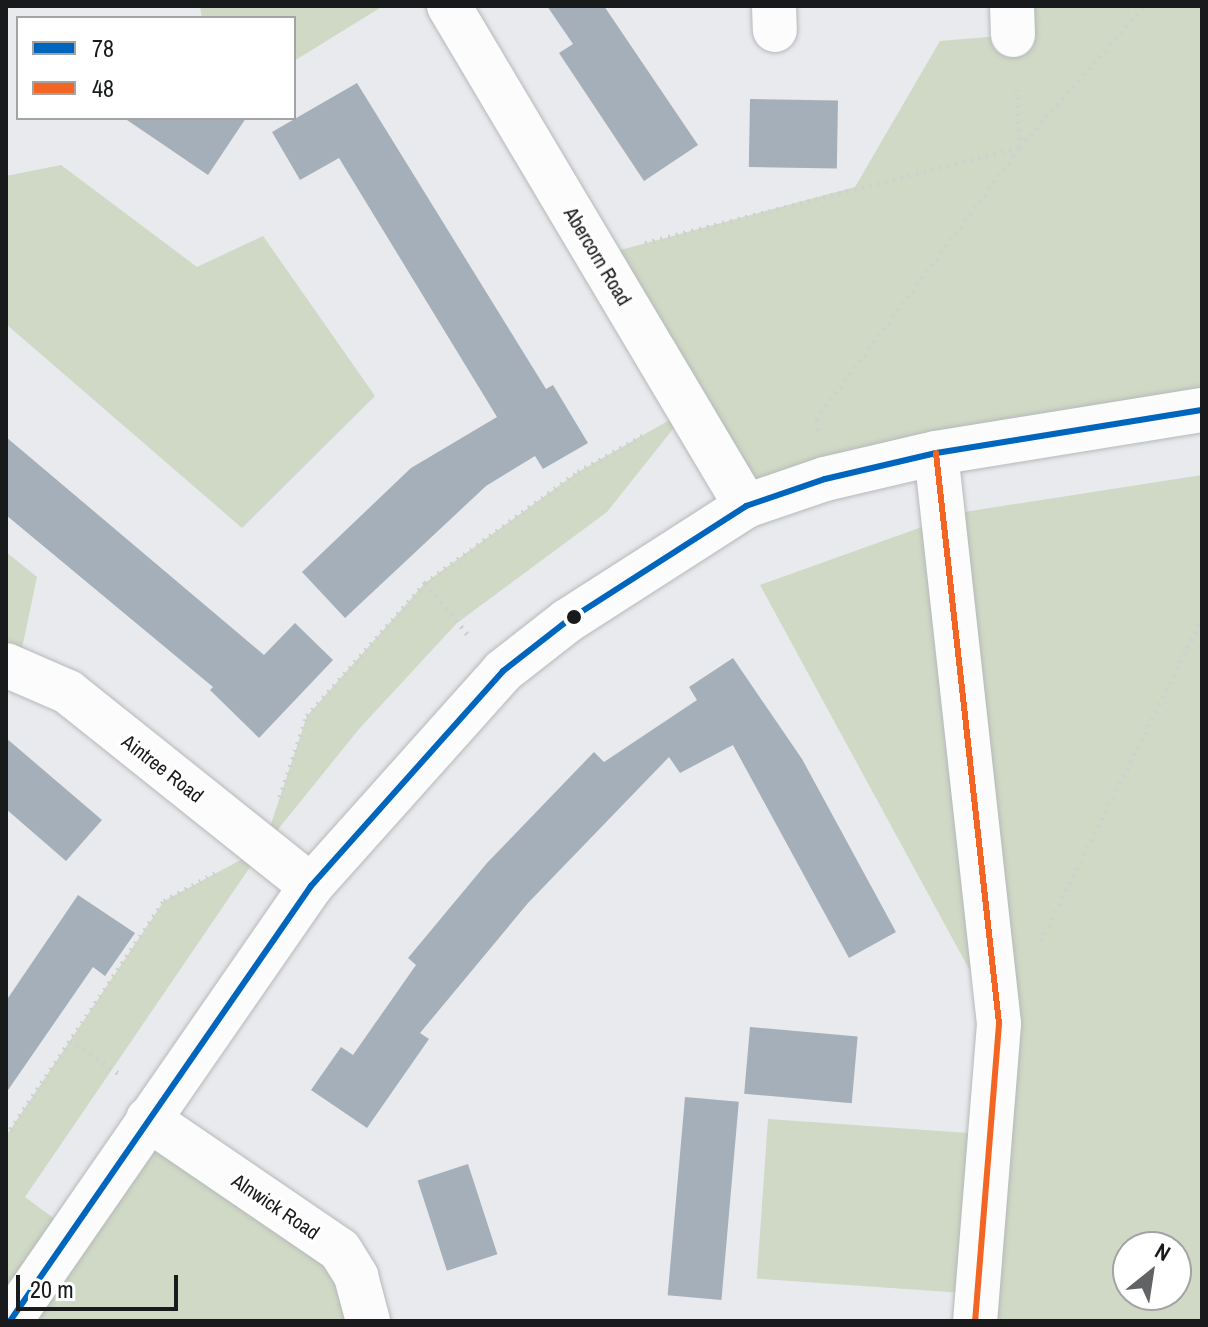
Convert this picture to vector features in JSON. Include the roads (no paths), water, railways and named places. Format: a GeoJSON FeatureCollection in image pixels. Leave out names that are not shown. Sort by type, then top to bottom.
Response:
{"type":"FeatureCollection","features":[{"type":"Feature","properties":{"kind":"street","name":"Abercorn Road"},"geometry":{"type":"LineString","coordinates":[[449,6],[746,506]]}},
{"type":"Feature","properties":{"kind":"street"},"geometry":{"type":"LineString","coordinates":[[10,1321],[311,886],[503,671],[567,621],[746,506],[825,479],[936,453],[1202,410]]}},
{"type":"Feature","properties":{"kind":"street"},"geometry":{"type":"LineString","coordinates":[[936,453],[999,1024],[975,1321]]}},
{"type":"Feature","properties":{"kind":"street","name":"Aintree Road"},"geometry":{"type":"LineString","coordinates":[[6,665],[68,692],[311,886]]}},
{"type":"Feature","properties":{"kind":"street","name":"Alnwick Road"},"geometry":{"type":"LineString","coordinates":[[154,1110],[340,1250],[356,1276],[368,1321]]}}]}
